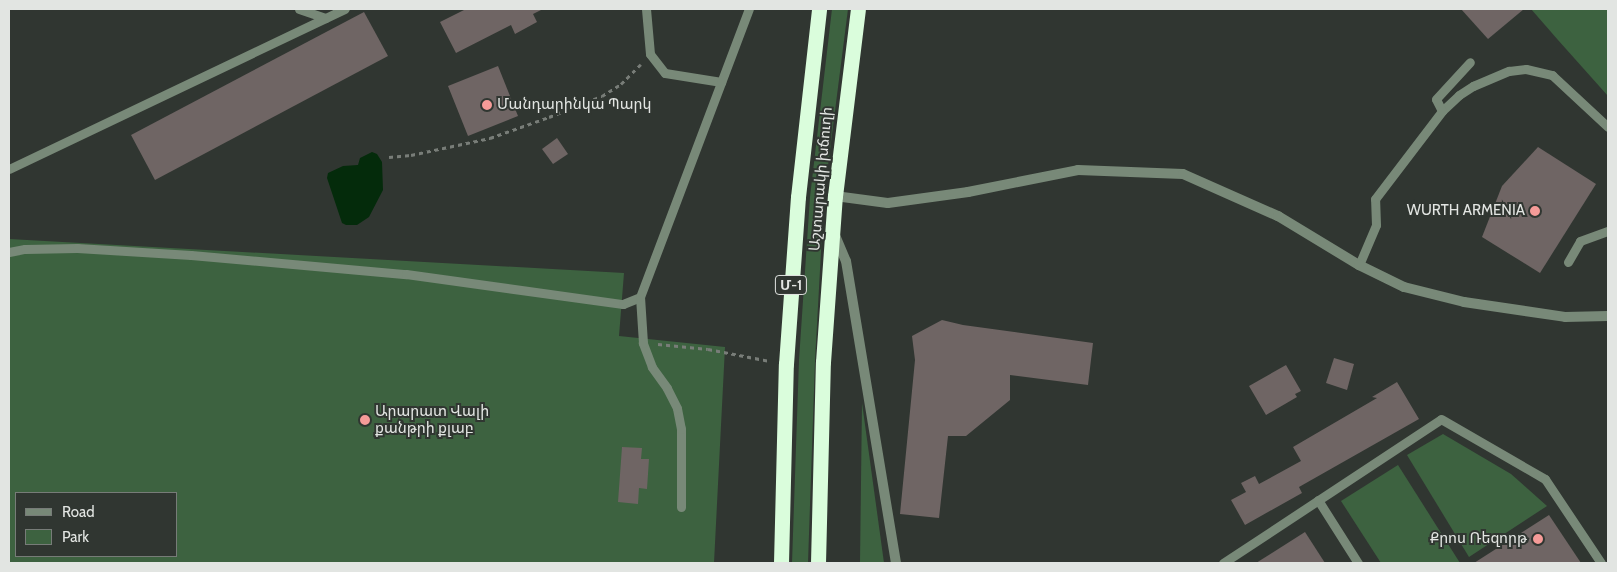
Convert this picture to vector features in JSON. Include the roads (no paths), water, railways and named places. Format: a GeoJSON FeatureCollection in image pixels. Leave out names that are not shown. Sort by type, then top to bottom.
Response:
{"type":"FeatureCollection","features":[{"type":"Feature","properties":{"kind":"highway","name":"Աշտարակի խճուղի"},"geometry":{"type":"LineString","coordinates":[[780,563],[786,364],[798,197],[819,9]]}},
{"type":"Feature","properties":{"kind":"highway","name":"Աշտարակի խճուղի"},"geometry":{"type":"LineString","coordinates":[[818,563],[824,362],[835,196],[858,9]]}},
{"type":"Feature","properties":{"kind":"street"},"geometry":{"type":"LineString","coordinates":[[835,196],[888,203],[968,192],[1078,170],[1183,174],[1278,216],[1359,265],[1404,287],[1464,302],[1565,317],[1608,316]]}},
{"type":"Feature","properties":{"kind":"street"},"geometry":{"type":"LineString","coordinates":[[833,231],[846,261],[896,563]]}},
{"type":"Feature","properties":{"kind":"lane"},"geometry":{"type":"LineString","coordinates":[[299,9],[325,18]]}},
{"type":"Feature","properties":{"kind":"lane"},"geometry":{"type":"LineString","coordinates":[[9,169],[345,9]]}},
{"type":"Feature","properties":{"kind":"lane"},"geometry":{"type":"LineString","coordinates":[[646,9],[650,54],[665,73],[721,82]]}},
{"type":"Feature","properties":{"kind":"lane"},"geometry":{"type":"LineString","coordinates":[[682,507],[682,429],[677,408],[667,388],[652,367],[643,343],[640,297],[750,9]]}},
{"type":"Feature","properties":{"kind":"lane"},"geometry":{"type":"LineString","coordinates":[[1442,111],[1436,99],[1470,62]]}},
{"type":"Feature","properties":{"kind":"lane"},"geometry":{"type":"LineString","coordinates":[[1359,265],[1376,225],[1375,200],[1442,111],[1459,95],[1473,86],[1509,71],[1526,70],[1552,75],[1608,127]]}},
{"type":"Feature","properties":{"kind":"lane"},"geometry":{"type":"LineString","coordinates":[[1568,262],[1580,241],[1608,231]]}},
{"type":"Feature","properties":{"kind":"lane"},"geometry":{"type":"LineString","coordinates":[[9,252],[25,249],[77,248],[209,256],[406,274],[623,304],[640,297]]}},
{"type":"Feature","properties":{"kind":"lane"},"geometry":{"type":"LineString","coordinates":[[1223,563],[1441,419],[1545,480],[1601,563]]}},
{"type":"Feature","properties":{"kind":"lane"},"geometry":{"type":"LineString","coordinates":[[1318,500],[1358,563]]}},
{"type":"Feature","properties":{"kind":"place","name":"Մանդարինկա Պարկ"},"geometry":{"type":"Point","coordinates":[487,105]}},
{"type":"Feature","properties":{"kind":"place","name":"WURTH ARMENIA"},"geometry":{"type":"Point","coordinates":[1535,211]}},
{"type":"Feature","properties":{"kind":"place","name":"Արարատ Վալի քանթրի քլաբ"},"geometry":{"type":"Point","coordinates":[365,420]}},
{"type":"Feature","properties":{"kind":"place","name":"Քրոս Ռեզորթ"},"geometry":{"type":"Point","coordinates":[1538,539]}}]}
